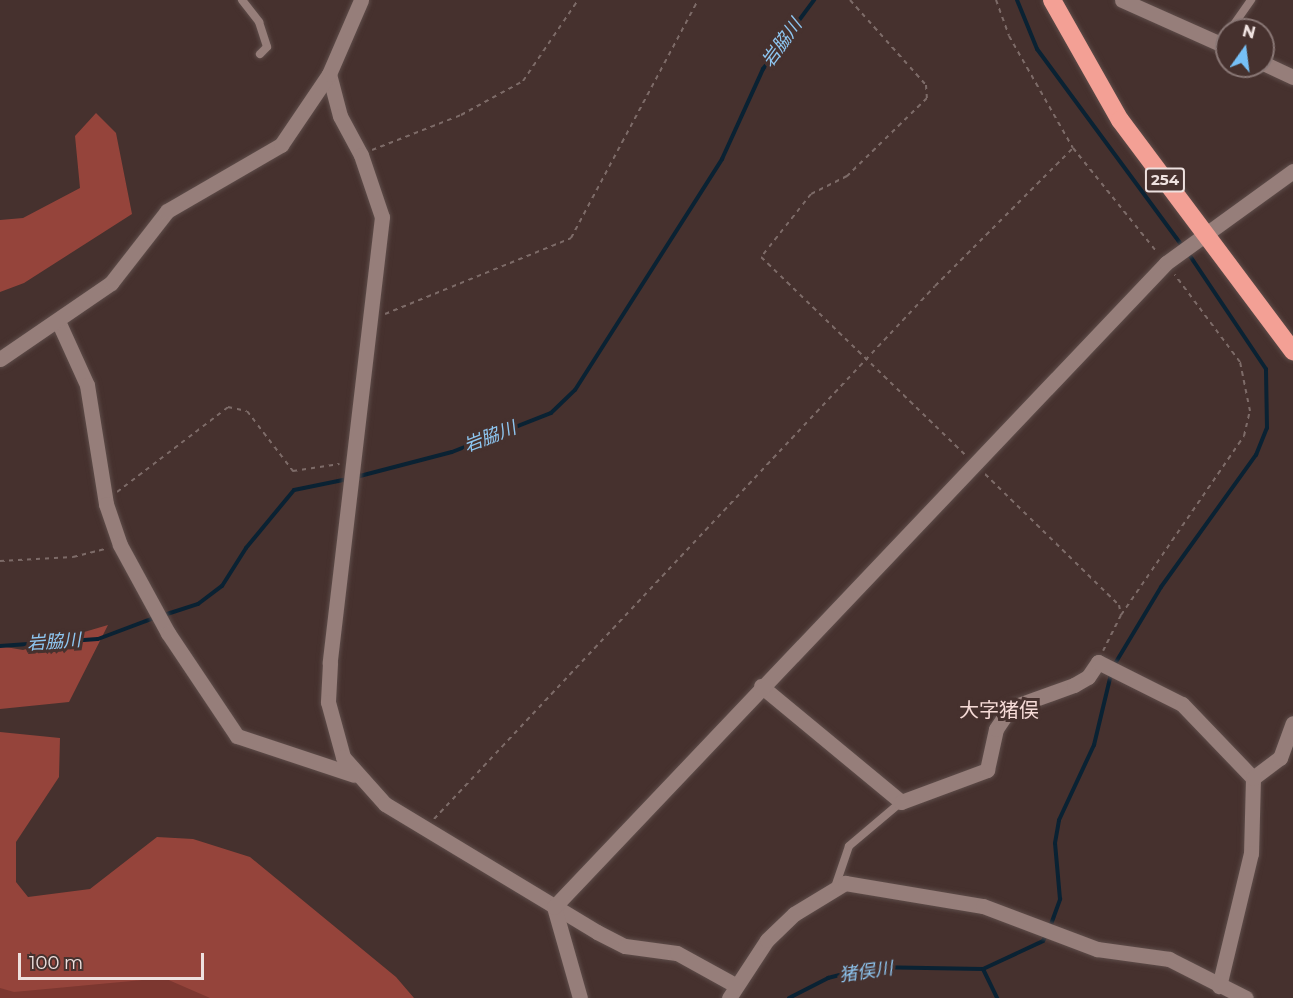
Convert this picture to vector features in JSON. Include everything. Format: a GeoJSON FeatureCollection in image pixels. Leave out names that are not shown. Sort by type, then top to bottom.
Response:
{"type":"FeatureCollection","features":[{"type":"Feature","properties":{"kind":"highway","name":"254"},"geometry":{"type":"LineString","coordinates":[[1052,0],[1102,93],[1293,351]]}},
{"type":"Feature","properties":{"kind":"street"},"geometry":{"type":"LineString","coordinates":[[0,359],[111,283],[167,211],[281,145],[329,74],[361,0]]}},
{"type":"Feature","properties":{"kind":"street"},"geometry":{"type":"LineString","coordinates":[[1122,0],[1215,34]]}},
{"type":"Feature","properties":{"kind":"street"},"geometry":{"type":"LineString","coordinates":[[1275,69],[1293,77]]}},
{"type":"Feature","properties":{"kind":"street"},"geometry":{"type":"LineString","coordinates":[[329,74],[340,116],[361,154],[382,217],[373,318],[354,460],[328,702],[334,733],[354,775],[384,804],[426,827],[554,907],[626,946],[677,953],[732,991],[767,940],[834,889],[845,884],[983,906],[1097,949],[1168,959],[1237,997]]}},
{"type":"Feature","properties":{"kind":"street"},"geometry":{"type":"LineString","coordinates":[[554,907],[761,686],[1166,263],[1293,171]]}},
{"type":"Feature","properties":{"kind":"street"},"geometry":{"type":"LineString","coordinates":[[58,321],[87,385],[105,501],[120,544],[168,633],[237,736],[354,775]]}},
{"type":"Feature","properties":{"kind":"street"},"geometry":{"type":"LineString","coordinates":[[761,686],[901,802],[987,770],[996,729],[1010,708],[1074,685],[1088,677],[1098,662],[1182,704],[1253,778],[1251,853],[1219,986]]}},
{"type":"Feature","properties":{"kind":"street"},"geometry":{"type":"LineString","coordinates":[[1253,778],[1280,758],[1293,723]]}},
{"type":"Feature","properties":{"kind":"street"},"geometry":{"type":"LineString","coordinates":[[554,907],[580,998]]}},
{"type":"Feature","properties":{"kind":"lane"},"geometry":{"type":"LineString","coordinates":[[242,0],[259,22],[267,48],[260,54]]}},
{"type":"Feature","properties":{"kind":"lane"},"geometry":{"type":"LineString","coordinates":[[1239,18],[1251,0]]}},
{"type":"Feature","properties":{"kind":"lane"},"geometry":{"type":"LineString","coordinates":[[834,889],[849,846],[901,802]]}},
{"type":"Feature","properties":{"kind":"path"},"geometry":{"type":"LineString","coordinates":[[361,154],[461,115],[524,81],[578,0]]}},
{"type":"Feature","properties":{"kind":"path"},"geometry":{"type":"LineString","coordinates":[[373,318],[571,238],[698,0]]}},
{"type":"Feature","properties":{"kind":"path"},"geometry":{"type":"LineString","coordinates":[[850,0],[926,85],[927,98],[847,176],[811,194],[761,257],[868,364],[1087,571],[1119,605],[1121,615]]}},
{"type":"Feature","properties":{"kind":"path"},"geometry":{"type":"LineString","coordinates":[[996,0],[1009,36],[1073,148],[1166,263],[1240,362],[1250,411],[1244,436],[1121,615],[1098,662]]}},
{"type":"Feature","properties":{"kind":"path"},"geometry":{"type":"LineString","coordinates":[[426,827],[868,364],[935,286],[1073,148]]}},
{"type":"Feature","properties":{"kind":"path"},"geometry":{"type":"LineString","coordinates":[[105,501],[228,407],[248,411],[293,471],[309,473],[354,460]]}},
{"type":"Feature","properties":{"kind":"path"},"geometry":{"type":"LineString","coordinates":[[0,561],[74,557],[120,544]]}},
{"type":"Feature","properties":{"kind":"shaded area"},"geometry":{"type":"Polygon","coordinates":[[[96,113],[116,133],[132,214],[24,283],[0,292],[0,220],[23,218],[80,188],[75,136],[96,113]]]}},
{"type":"Feature","properties":{"kind":"shaded area"},"geometry":{"type":"Polygon","coordinates":[[[108,625],[69,702],[0,709],[0,646],[23,650],[108,625]]]}},
{"type":"Feature","properties":{"kind":"shaded area"},"geometry":{"type":"Polygon","coordinates":[[[0,732],[60,738],[59,777],[16,842],[16,882],[28,897],[90,889],[157,837],[193,839],[250,857],[396,977],[414,998],[210,998],[164,978],[14,992],[0,988],[0,732]]]}},
{"type":"Feature","properties":{"kind":"shaded area"},"geometry":{"type":"Polygon","coordinates":[[[0,964],[125,967],[271,998],[0,998],[0,964]]]}},
{"type":"Feature","properties":{"kind":"waterway","name":"岩脇川"},"geometry":{"type":"LineString","coordinates":[[356,477],[452,452],[551,413],[575,390],[722,159],[763,69],[814,0]]}},
{"type":"Feature","properties":{"kind":"waterway"},"geometry":{"type":"LineString","coordinates":[[1017,0],[1037,49],[1183,247]]}},
{"type":"Feature","properties":{"kind":"waterway"},"geometry":{"type":"LineString","coordinates":[[1113,667],[1161,587],[1256,455],[1267,428],[1266,369],[1188,253]]}},
{"type":"Feature","properties":{"kind":"waterway","name":"岩脇川"},"geometry":{"type":"LineString","coordinates":[[164,615],[198,604],[222,586],[246,548],[294,490],[348,479]]}},
{"type":"Feature","properties":{"kind":"waterway","name":"岩脇川"},"geometry":{"type":"LineString","coordinates":[[0,646],[98,639],[154,618]]}},
{"type":"Feature","properties":{"kind":"waterway"},"geometry":{"type":"LineString","coordinates":[[1050,927],[1060,899],[1055,843],[1059,820],[1094,745],[1111,674]]}},
{"type":"Feature","properties":{"kind":"waterway","name":"猪俣川"},"geometry":{"type":"LineString","coordinates":[[789,998],[828,978],[870,967],[983,969],[1043,941],[1047,934]]}},
{"type":"Feature","properties":{"kind":"waterway"},"geometry":{"type":"LineString","coordinates":[[983,969],[997,998]]}},
{"type":"Feature","properties":{"kind":"district","name":"大字猪俣"},"geometry":{"type":"Point","coordinates":[999,710]}}]}
